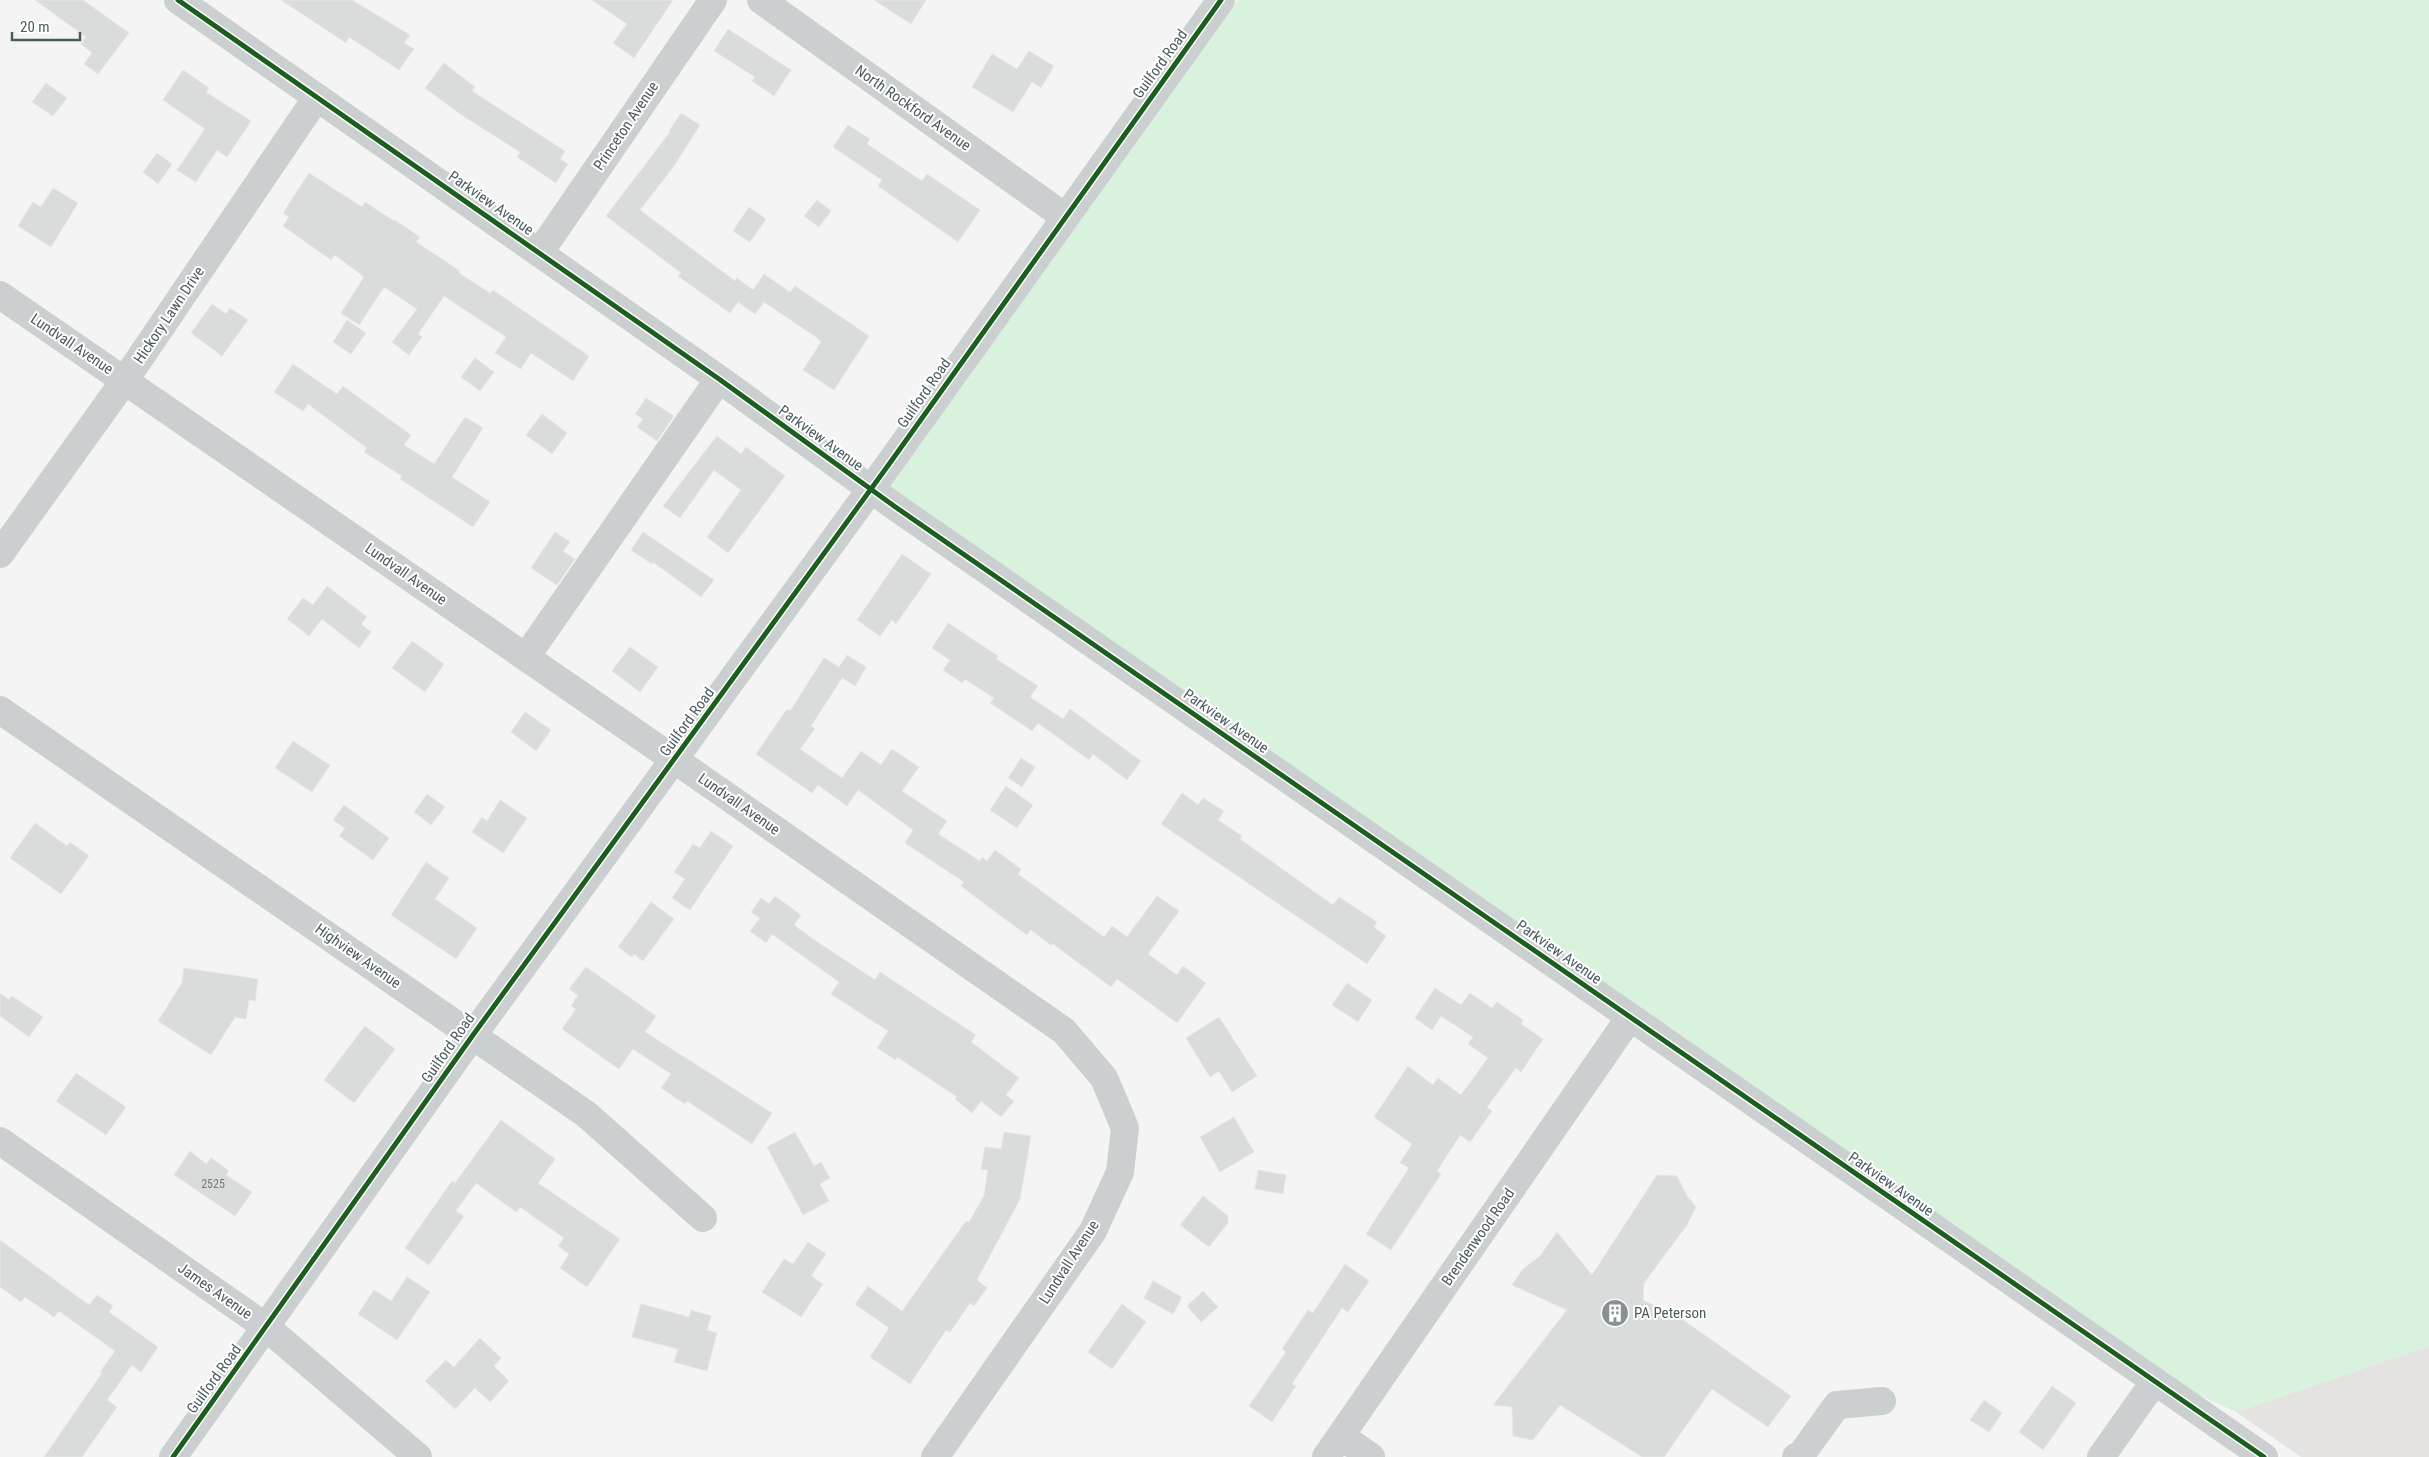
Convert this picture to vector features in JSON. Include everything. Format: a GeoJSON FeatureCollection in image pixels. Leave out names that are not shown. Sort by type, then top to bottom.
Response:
{"type":"FeatureCollection","features":[{"type":"Feature","properties":{"kind":"street","name":"Princeton Avenue"},"geometry":{"type":"LineString","coordinates":[[540,252],[713,0]]}},
{"type":"Feature","properties":{"kind":"street","name":"North Rockford Avenue"},"geometry":{"type":"LineString","coordinates":[[761,0],[1065,217]]}},
{"type":"Feature","properties":{"kind":"street","name":"Guilford Road"},"geometry":{"type":"LineString","coordinates":[[173,1457],[472,1035],[675,760],[1221,0]]}},
{"type":"Feature","properties":{"kind":"street","name":"Parkview Avenue"},"geometry":{"type":"LineString","coordinates":[[196,5],[317,97],[719,378],[870,489],[2264,1457]]}},
{"type":"Feature","properties":{"kind":"street","name":"Hickory Lawn Drive"},"geometry":{"type":"LineString","coordinates":[[0,554],[125,380],[317,97]]}},
{"type":"Feature","properties":{"kind":"street","name":"Lundvall Avenue"},"geometry":{"type":"LineString","coordinates":[[0,295],[675,760],[1064,1031],[1104,1078],[1125,1128],[1120,1172],[1093,1230],[935,1457]]}},
{"type":"Feature","properties":{"kind":"street"},"geometry":{"type":"LineString","coordinates":[[526,657],[719,378]]}},
{"type":"Feature","properties":{"kind":"street","name":"Highview Avenue"},"geometry":{"type":"LineString","coordinates":[[0,710],[586,1114],[703,1218]]}},
{"type":"Feature","properties":{"kind":"street","name":"Brendenwood Road"},"geometry":{"type":"LineString","coordinates":[[1333,1447],[1630,1017]]}},
{"type":"Feature","properties":{"kind":"street","name":"James Avenue"},"geometry":{"type":"LineString","coordinates":[[0,1141],[266,1327],[418,1457]]}},
{"type":"Feature","properties":{"kind":"street"},"geometry":{"type":"LineString","coordinates":[[2101,1457],[2154,1382]]}},
{"type":"Feature","properties":{"kind":"street"},"geometry":{"type":"LineString","coordinates":[[1796,1457],[1801,1455],[1837,1404],[1882,1401]]}},
{"type":"Feature","properties":{"kind":"street"},"geometry":{"type":"LineString","coordinates":[[1333,1447],[1371,1457]]}},
{"type":"Feature","properties":{"kind":"shaded area"},"geometry":{"type":"Polygon","coordinates":[[[2429,1346],[2429,1457],[2301,1457],[2236,1412],[2429,1346]]]}},
{"type":"Feature","properties":{"kind":"green space"},"geometry":{"type":"Polygon","coordinates":[[[1238,0],[2429,0],[2429,1346],[2236,1412],[2157,1375],[1681,1035],[894,506],[886,493],[1238,0]]]}},
{"type":"Feature","properties":{"kind":"building"},"geometry":{"type":"Polygon","coordinates":[[[35,0],[83,0],[129,33],[98,74],[84,64],[92,53],[81,44],[86,37],[35,0]]]}},
{"type":"Feature","properties":{"kind":"building"},"geometry":{"type":"Polygon","coordinates":[[[281,0],[352,0],[410,35],[404,43],[414,49],[399,70],[349,37],[346,43],[281,0]]]}},
{"type":"Feature","properties":{"kind":"building"},"geometry":{"type":"Polygon","coordinates":[[[592,0],[673,0],[634,58],[613,43],[627,24],[592,0]]]}},
{"type":"Feature","properties":{"kind":"building"},"geometry":{"type":"Polygon","coordinates":[[[874,0],[926,0],[911,24],[874,0]]]}},
{"type":"Feature","properties":{"kind":"building"},"geometry":{"type":"Polygon","coordinates":[[[728,29],[791,70],[774,96],[752,81],[755,77],[714,51],[728,29]]]}},
{"type":"Feature","properties":{"kind":"building"},"geometry":{"type":"Polygon","coordinates":[[[1029,51],[1054,66],[1041,88],[1032,82],[1013,112],[972,87],[992,54],[1017,69],[1029,51]]]}},
{"type":"Feature","properties":{"kind":"building"},"geometry":{"type":"Polygon","coordinates":[[[444,63],[475,87],[472,91],[565,151],[560,159],[568,164],[556,183],[517,157],[520,152],[463,116],[425,88],[444,63]]]}},
{"type":"Feature","properties":{"kind":"building"},"geometry":{"type":"Polygon","coordinates":[[[183,70],[209,88],[206,92],[251,121],[227,157],[217,150],[196,182],[177,170],[205,129],[163,100],[183,70]]]}},
{"type":"Feature","properties":{"kind":"building"},"geometry":{"type":"Polygon","coordinates":[[[46,83],[67,98],[53,116],[32,102],[46,83]]]}},
{"type":"Feature","properties":{"kind":"building"},"geometry":{"type":"Polygon","coordinates":[[[681,113],[700,125],[674,166],[640,210],[735,281],[737,278],[753,290],[764,274],[790,292],[795,286],[869,336],[834,390],[803,370],[821,342],[816,337],[764,302],[755,314],[738,302],[730,313],[678,276],[681,273],[606,216],[670,132],[681,113]]]}},
{"type":"Feature","properties":{"kind":"building"},"geometry":{"type":"Polygon","coordinates":[[[848,125],[870,139],[867,144],[922,181],[927,174],[980,210],[958,242],[878,186],[882,180],[833,147],[848,125]]]}},
{"type":"Feature","properties":{"kind":"building"},"geometry":{"type":"Polygon","coordinates":[[[157,153],[172,164],[158,184],[143,172],[157,153]]]}},
{"type":"Feature","properties":{"kind":"building"},"geometry":{"type":"Polygon","coordinates":[[[309,173],[362,207],[365,202],[395,220],[420,237],[416,242],[460,271],[459,273],[490,293],[493,290],[589,356],[573,381],[531,353],[521,369],[495,353],[506,337],[444,296],[418,334],[422,337],[409,355],[392,342],[417,309],[384,287],[359,325],[341,313],[364,277],[335,255],[331,260],[283,226],[289,217],[283,213],[309,173]]]}},
{"type":"Feature","properties":{"kind":"building"},"geometry":{"type":"Polygon","coordinates":[[[53,188],[78,203],[51,247],[18,226],[33,202],[41,207],[53,188]]]}},
{"type":"Feature","properties":{"kind":"building"},"geometry":{"type":"Polygon","coordinates":[[[817,200],[831,211],[819,227],[804,216],[817,200]]]}},
{"type":"Feature","properties":{"kind":"building"},"geometry":{"type":"Polygon","coordinates":[[[749,207],[766,219],[750,242],[733,231],[749,207]]]}},
{"type":"Feature","properties":{"kind":"building"},"geometry":{"type":"Polygon","coordinates":[[[212,304],[226,314],[230,308],[248,320],[222,356],[191,333],[212,304]]]}},
{"type":"Feature","properties":{"kind":"building"},"geometry":{"type":"Polygon","coordinates":[[[347,320],[366,333],[351,354],[333,342],[347,320]]]}},
{"type":"Feature","properties":{"kind":"building"},"geometry":{"type":"Polygon","coordinates":[[[475,358],[494,372],[480,391],[461,377],[475,358]]]}},
{"type":"Feature","properties":{"kind":"building"},"geometry":{"type":"Polygon","coordinates":[[[293,364],[337,394],[343,386],[411,435],[404,445],[434,464],[465,417],[483,428],[452,477],[490,502],[473,527],[400,479],[402,476],[364,452],[367,448],[308,404],[303,411],[274,392],[293,364]]]}},
{"type":"Feature","properties":{"kind":"building"},"geometry":{"type":"Polygon","coordinates":[[[646,398],[674,416],[657,441],[637,427],[643,419],[635,414],[646,398]]]}},
{"type":"Feature","properties":{"kind":"building"},"geometry":{"type":"Polygon","coordinates":[[[542,414],[567,433],[552,454],[526,435],[542,414]]]}},
{"type":"Feature","properties":{"kind":"building"},"geometry":{"type":"Polygon","coordinates":[[[717,436],[741,454],[746,447],[785,476],[728,553],[707,537],[741,490],[714,470],[680,518],[663,506],[717,436]]]}},
{"type":"Feature","properties":{"kind":"building"},"geometry":{"type":"Polygon","coordinates":[[[555,532],[570,542],[563,551],[575,559],[557,585],[531,568],[555,532]]]}},
{"type":"Feature","properties":{"kind":"building"},"geometry":{"type":"Polygon","coordinates":[[[643,532],[714,580],[701,597],[653,562],[652,564],[631,550],[643,532]]]}},
{"type":"Feature","properties":{"kind":"building"},"geometry":{"type":"Polygon","coordinates":[[[902,554],[931,574],[896,624],[892,620],[880,636],[857,620],[902,554]]]}},
{"type":"Feature","properties":{"kind":"building"},"geometry":{"type":"Polygon","coordinates":[[[327,586],[367,617],[361,624],[371,632],[359,648],[322,619],[309,636],[287,619],[303,598],[313,605],[327,586]]]}},
{"type":"Feature","properties":{"kind":"building"},"geometry":{"type":"Polygon","coordinates":[[[948,623],[998,656],[996,659],[1038,686],[1030,697],[1063,719],[1070,709],[1141,761],[1127,780],[1093,754],[1089,760],[1038,723],[1032,731],[990,703],[994,698],[965,679],[962,683],[943,670],[950,660],[932,648],[948,623]]]}},
{"type":"Feature","properties":{"kind":"building"},"geometry":{"type":"Polygon","coordinates":[[[412,641],[444,664],[425,692],[392,668],[412,641]]]}},
{"type":"Feature","properties":{"kind":"building"},"geometry":{"type":"Polygon","coordinates":[[[630,647],[658,667],[640,692],[612,671],[630,647]]]}},
{"type":"Feature","properties":{"kind":"building"},"geometry":{"type":"Polygon","coordinates":[[[847,655],[866,667],[855,686],[842,678],[811,726],[815,729],[800,749],[842,778],[861,751],[881,765],[892,749],[919,767],[902,791],[947,821],[938,834],[980,861],[982,857],[987,861],[995,850],[1021,869],[1018,874],[1104,937],[1112,926],[1127,937],[1157,896],[1179,911],[1148,954],[1177,975],[1183,966],[1206,983],[1177,1023],[1117,979],[1111,987],[1053,944],[1051,945],[1031,930],[1027,935],[1002,917],[961,886],[964,882],[905,843],[913,830],[858,790],[847,806],[818,785],[812,793],[756,754],[787,709],[790,711],[824,658],[839,667],[847,655]]]}},
{"type":"Feature","properties":{"kind":"building"},"geometry":{"type":"Polygon","coordinates":[[[525,712],[551,730],[536,751],[511,732],[525,712]]]}},
{"type":"Feature","properties":{"kind":"building"},"geometry":{"type":"Polygon","coordinates":[[[293,741],[330,765],[312,792],[275,768],[293,741]]]}},
{"type":"Feature","properties":{"kind":"building"},"geometry":{"type":"Polygon","coordinates":[[[1021,758],[1035,767],[1022,787],[1008,778],[1021,758]]]}},
{"type":"Feature","properties":{"kind":"building"},"geometry":{"type":"Polygon","coordinates":[[[1006,786],[1033,805],[1017,828],[990,810],[1006,786]]]}},
{"type":"Feature","properties":{"kind":"building"},"geometry":{"type":"Polygon","coordinates":[[[1182,793],[1198,805],[1203,798],[1224,811],[1218,820],[1242,836],[1240,839],[1333,905],[1339,897],[1377,922],[1374,927],[1386,936],[1367,964],[1161,824],[1182,793]]]}},
{"type":"Feature","properties":{"kind":"building"},"geometry":{"type":"Polygon","coordinates":[[[427,794],[445,807],[431,825],[414,812],[427,794]]]}},
{"type":"Feature","properties":{"kind":"building"},"geometry":{"type":"Polygon","coordinates":[[[500,800],[527,818],[503,853],[472,832],[482,817],[487,821],[500,800]]]}},
{"type":"Feature","properties":{"kind":"building"},"geometry":{"type":"Polygon","coordinates":[[[344,805],[389,838],[373,860],[339,836],[345,828],[333,820],[344,805]]]}},
{"type":"Feature","properties":{"kind":"building"},"geometry":{"type":"Polygon","coordinates":[[[35,823],[67,846],[70,842],[89,856],[61,894],[10,858],[35,823]]]}},
{"type":"Feature","properties":{"kind":"building"},"geometry":{"type":"Polygon","coordinates":[[[711,831],[733,846],[690,910],[672,898],[685,879],[674,872],[693,844],[700,848],[711,831]]]}},
{"type":"Feature","properties":{"kind":"building"},"geometry":{"type":"Polygon","coordinates":[[[426,862],[449,878],[435,899],[477,928],[456,959],[391,915],[426,862]]]}},
{"type":"Feature","properties":{"kind":"building"},"geometry":{"type":"Polygon","coordinates":[[[775,896],[801,915],[794,925],[813,939],[875,980],[880,972],[976,1035],[971,1042],[1019,1078],[1006,1095],[1014,1101],[1001,1117],[981,1101],[972,1113],[955,1099],[957,1097],[897,1057],[896,1060],[877,1048],[888,1031],[831,994],[839,982],[772,934],[766,943],[750,931],[760,918],[751,912],[761,898],[769,904],[775,896]]]}},
{"type":"Feature","properties":{"kind":"building"},"geometry":{"type":"Polygon","coordinates":[[[651,902],[674,919],[643,961],[634,954],[632,957],[618,947],[651,902]]]}},
{"type":"Feature","properties":{"kind":"building"},"geometry":{"type":"Polygon","coordinates":[[[586,967],[656,1016],[645,1032],[772,1113],[752,1144],[687,1101],[685,1104],[661,1088],[671,1074],[633,1049],[619,1069],[562,1029],[576,1009],[571,1006],[578,995],[569,989],[586,967]]]}},
{"type":"Feature","properties":{"kind":"building"},"geometry":{"type":"Polygon","coordinates":[[[184,968],[258,979],[255,1001],[249,1000],[246,1019],[235,1017],[211,1055],[158,1021],[182,983],[184,968]]]}},
{"type":"Feature","properties":{"kind":"building"},"geometry":{"type":"Polygon","coordinates":[[[1347,983],[1372,1000],[1358,1022],[1332,1005],[1347,983]]]}},
{"type":"Feature","properties":{"kind":"building"},"geometry":{"type":"Polygon","coordinates":[[[1435,988],[1461,1005],[1470,993],[1492,1008],[1497,1002],[1523,1020],[1521,1024],[1543,1039],[1521,1072],[1516,1068],[1487,1107],[1492,1111],[1470,1142],[1460,1135],[1437,1171],[1441,1174],[1391,1250],[1366,1234],[1409,1168],[1400,1163],[1412,1144],[1374,1117],[1408,1066],[1433,1085],[1438,1078],[1461,1095],[1488,1058],[1468,1044],[1473,1037],[1441,1016],[1432,1030],[1415,1018],[1435,988]]]}},
{"type":"Feature","properties":{"kind":"building"},"geometry":{"type":"Polygon","coordinates":[[[0,993],[9,1000],[12,996],[43,1017],[29,1037],[0,1016],[0,993]]]}},
{"type":"Feature","properties":{"kind":"building"},"geometry":{"type":"Polygon","coordinates":[[[1219,1017],[1257,1076],[1232,1092],[1219,1071],[1210,1077],[1186,1038],[1219,1017]]]}},
{"type":"Feature","properties":{"kind":"building"},"geometry":{"type":"Polygon","coordinates":[[[365,1026],[395,1049],[354,1103],[324,1080],[365,1026]]]}},
{"type":"Feature","properties":{"kind":"building"},"geometry":{"type":"Polygon","coordinates":[[[76,1073],[126,1107],[106,1135],[56,1101],[76,1073]]]}},
{"type":"Feature","properties":{"kind":"building"},"geometry":{"type":"Polygon","coordinates":[[[1234,1117],[1254,1152],[1220,1172],[1200,1137],[1234,1117]]]}},
{"type":"Feature","properties":{"kind":"building"},"geometry":{"type":"Polygon","coordinates":[[[501,1120],[555,1159],[538,1183],[620,1239],[587,1287],[560,1268],[569,1254],[558,1246],[564,1238],[520,1207],[516,1212],[476,1183],[456,1211],[464,1216],[429,1265],[405,1248],[452,1181],[455,1183],[501,1120]]]}},
{"type":"Feature","properties":{"kind":"building"},"geometry":{"type":"Polygon","coordinates":[[[795,1132],[814,1166],[821,1162],[830,1178],[820,1184],[829,1201],[803,1215],[767,1147],[795,1132]]]}},
{"type":"Feature","properties":{"kind":"building"},"geometry":{"type":"Polygon","coordinates":[[[1004,1132],[1031,1136],[1020,1199],[977,1280],[987,1288],[974,1306],[970,1303],[950,1332],[946,1330],[910,1384],[870,1357],[889,1328],[855,1304],[868,1286],[902,1311],[966,1221],[969,1222],[984,1196],[988,1170],[981,1169],[985,1147],[1001,1149],[1004,1132]]]}},
{"type":"Feature","properties":{"kind":"building"},"geometry":{"type":"Polygon","coordinates":[[[190,1151],[206,1164],[211,1158],[229,1171],[226,1175],[252,1192],[235,1216],[174,1175],[190,1151]]]}},
{"type":"Feature","properties":{"kind":"building"},"geometry":{"type":"Polygon","coordinates":[[[1258,1170],[1286,1175],[1283,1194],[1255,1189],[1258,1170]]]}},
{"type":"Feature","properties":{"kind":"building","name":"PA Peterson"},"geometry":{"type":"Polygon","coordinates":[[[1657,1175],[1677,1176],[1687,1196],[1696,1207],[1687,1225],[1644,1283],[1643,1300],[1679,1317],[1791,1396],[1768,1427],[1712,1389],[1664,1457],[1642,1457],[1560,1405],[1533,1440],[1513,1436],[1512,1407],[1493,1405],[1567,1310],[1512,1285],[1523,1269],[1540,1256],[1557,1232],[1592,1275],[1657,1175]]]}},
{"type":"Feature","properties":{"kind":"building"},"geometry":{"type":"Polygon","coordinates":[[[1203,1196],[1228,1216],[1228,1223],[1209,1247],[1180,1225],[1203,1196]]]}},
{"type":"Feature","properties":{"kind":"building"},"geometry":{"type":"Polygon","coordinates":[[[0,1240],[89,1305],[97,1295],[113,1306],[109,1312],[158,1347],[141,1372],[132,1365],[107,1400],[117,1407],[82,1457],[44,1457],[115,1351],[59,1311],[54,1317],[25,1297],[21,1302],[0,1287],[0,1240]]]}},
{"type":"Feature","properties":{"kind":"building"},"geometry":{"type":"Polygon","coordinates":[[[808,1242],[826,1254],[811,1276],[823,1284],[801,1317],[762,1292],[784,1259],[793,1264],[808,1242]]]}},
{"type":"Feature","properties":{"kind":"building"},"geometry":{"type":"Polygon","coordinates":[[[1345,1264],[1369,1281],[1348,1312],[1342,1308],[1292,1384],[1296,1386],[1272,1422],[1249,1406],[1286,1352],[1282,1349],[1308,1310],[1313,1313],[1345,1264]]]}},
{"type":"Feature","properties":{"kind":"building"},"geometry":{"type":"Polygon","coordinates":[[[407,1277],[430,1292],[397,1340],[358,1314],[374,1290],[391,1301],[407,1277]]]}},
{"type":"Feature","properties":{"kind":"building"},"geometry":{"type":"Polygon","coordinates":[[[1153,1281],[1182,1297],[1173,1314],[1144,1298],[1153,1281]]]}},
{"type":"Feature","properties":{"kind":"building"},"geometry":{"type":"Polygon","coordinates":[[[1203,1291],[1218,1307],[1201,1322],[1187,1306],[1203,1291]]]}},
{"type":"Feature","properties":{"kind":"building"},"geometry":{"type":"Polygon","coordinates":[[[641,1304],[689,1317],[691,1310],[711,1316],[707,1330],[717,1333],[707,1371],[674,1362],[678,1349],[632,1337],[641,1304]]]}},
{"type":"Feature","properties":{"kind":"building"},"geometry":{"type":"Polygon","coordinates":[[[1122,1304],[1146,1322],[1112,1369],[1088,1352],[1122,1304]]]}},
{"type":"Feature","properties":{"kind":"building"},"geometry":{"type":"Polygon","coordinates":[[[480,1338],[501,1358],[494,1366],[509,1381],[490,1402],[475,1388],[455,1409],[425,1381],[446,1360],[454,1367],[480,1338]]]}},
{"type":"Feature","properties":{"kind":"building"},"geometry":{"type":"Polygon","coordinates":[[[2052,1386],[2076,1403],[2043,1450],[2019,1432],[2052,1386]]]}},
{"type":"Feature","properties":{"kind":"building"},"geometry":{"type":"Polygon","coordinates":[[[1984,1400],[2002,1413],[1989,1432],[1970,1420],[1984,1400]]]}},
{"type":"Feature","properties":{"kind":"cycle path"},"geometry":{"type":"LineString","coordinates":[[178,0],[719,379],[894,506],[2264,1457]]}},
{"type":"Feature","properties":{"kind":"cycle path"},"geometry":{"type":"LineString","coordinates":[[173,1457],[473,1035],[887,467],[1221,0]]}},
{"type":"Feature","properties":{"kind":"place","name":"PA Peterson"},"geometry":{"type":"Point","coordinates":[1615,1313]}}]}
